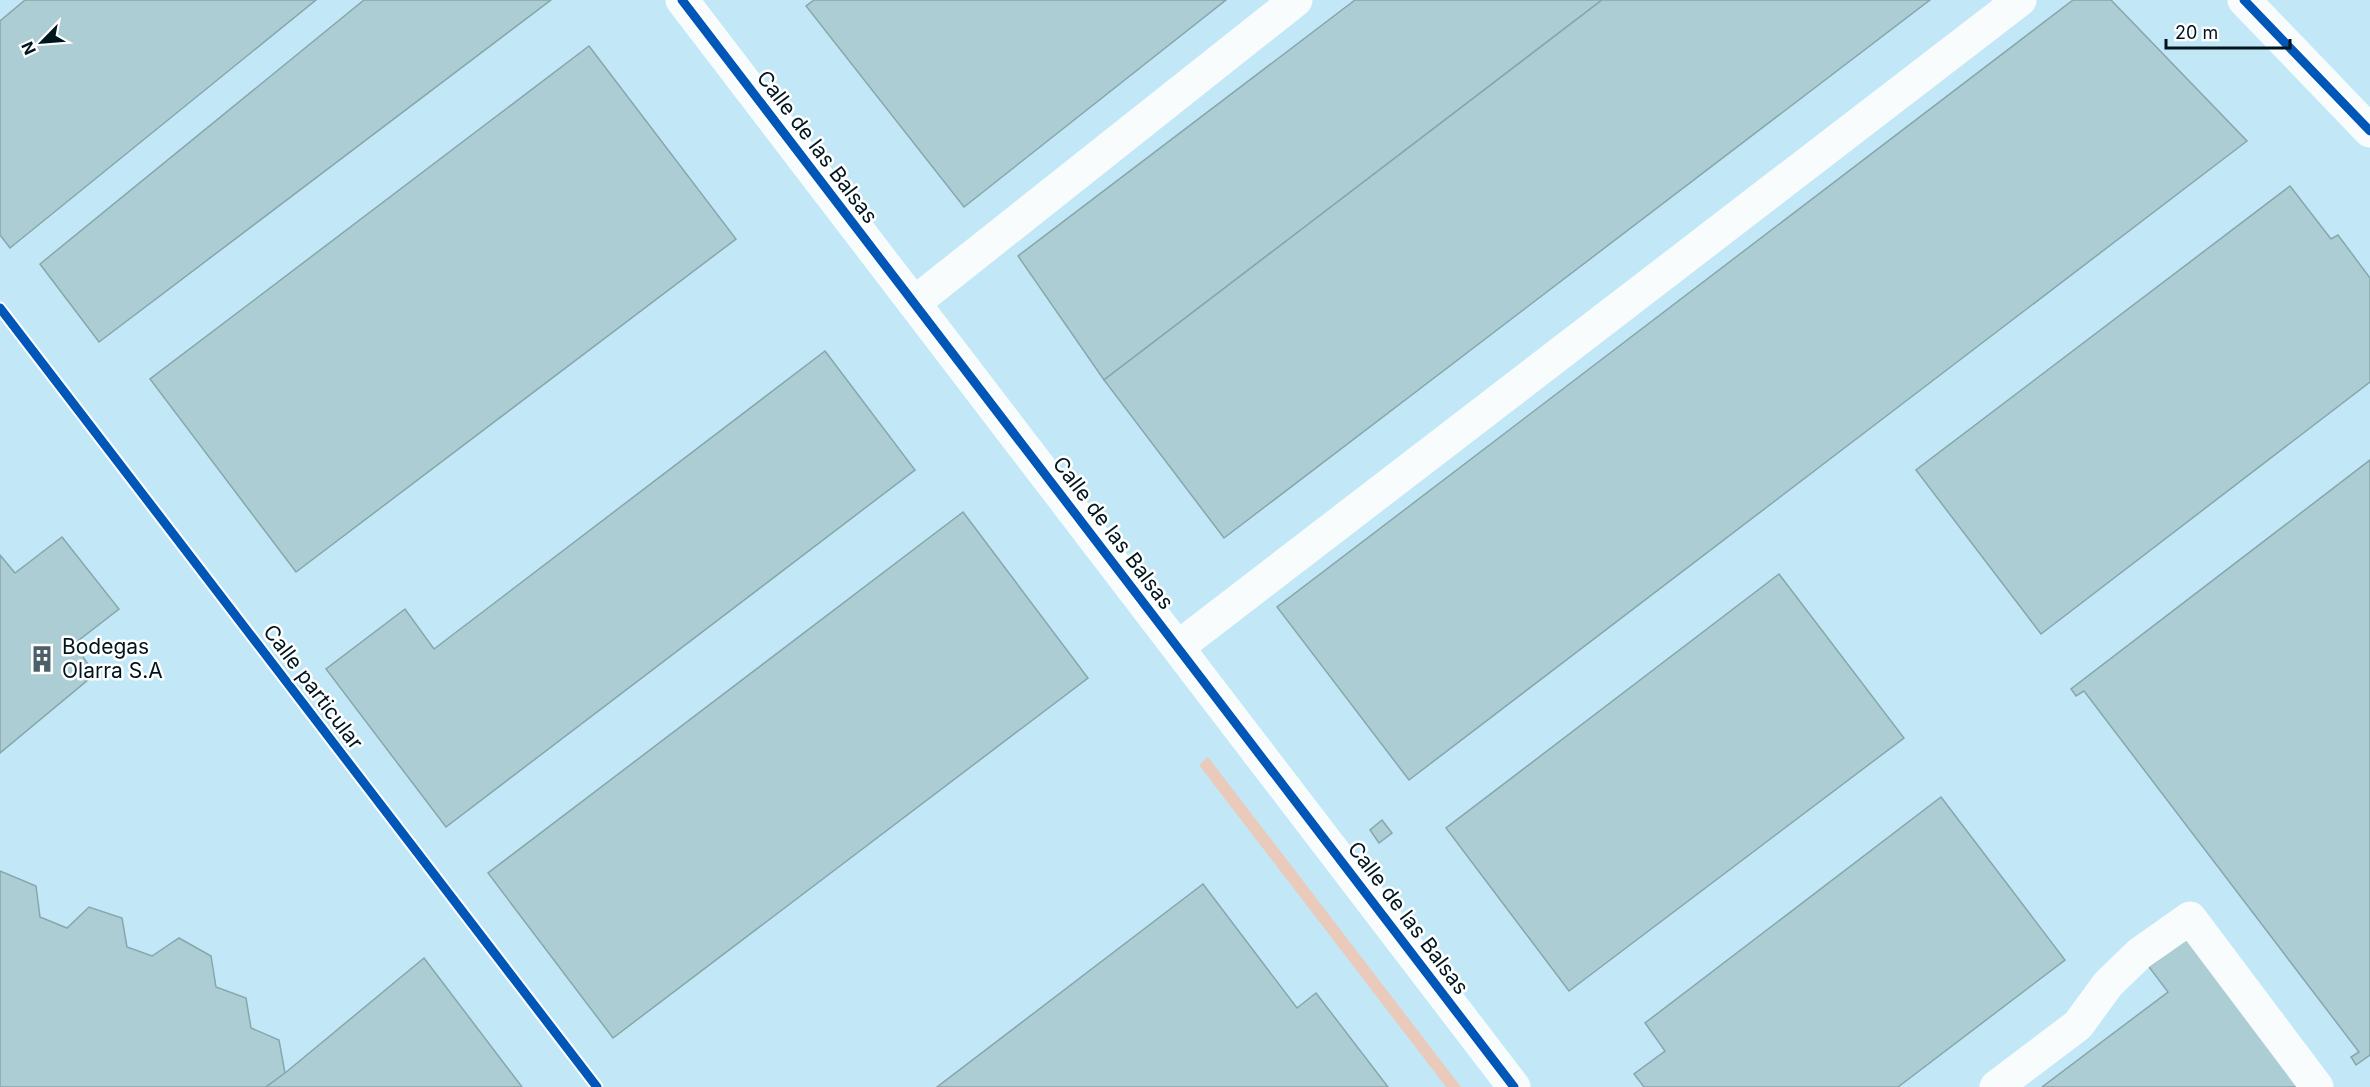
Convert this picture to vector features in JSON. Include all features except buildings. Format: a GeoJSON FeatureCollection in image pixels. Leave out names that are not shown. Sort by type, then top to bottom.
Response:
{"type":"FeatureCollection","features":[{"type":"Feature","properties":{"kind":"street"},"geometry":{"type":"LineString","coordinates":[[914,303],[1296,0]]}},
{"type":"Feature","properties":{"kind":"street"},"geometry":{"type":"LineString","coordinates":[[1178,648],[2020,0]]}},
{"type":"Feature","properties":{"kind":"street"},"geometry":{"type":"LineString","coordinates":[[2244,0],[2370,131]]}},
{"type":"Feature","properties":{"kind":"street","name":"Calle de las Balsas"},"geometry":{"type":"LineString","coordinates":[[692,3],[914,303],[1514,1087]]}},
{"type":"Feature","properties":{"kind":"street"},"geometry":{"type":"LineString","coordinates":[[1996,1087],[2078,1025],[2116,976],[2139,954],[2190,918],[2317,1087]]}},
{"type":"Feature","properties":{"kind":"shaded area"},"geometry":{"type":"Polygon","coordinates":[[[0,0],[2370,0],[2370,1087],[0,1087],[0,0]]]}},
{"type":"Feature","properties":{"kind":"shaded area"},"geometry":{"type":"Polygon","coordinates":[[[1208,757],[1461,1087],[1446,1087],[1199,765],[1208,757]]]}},
{"type":"Feature","properties":{"kind":"cycle path"},"geometry":{"type":"LineString","coordinates":[[682,0],[1514,1087]]}},
{"type":"Feature","properties":{"kind":"cycle path"},"geometry":{"type":"LineString","coordinates":[[2244,0],[2370,131]]}},
{"type":"Feature","properties":{"kind":"cycle path","name":"Calle particular"},"geometry":{"type":"LineString","coordinates":[[0,308],[597,1087]]}},
{"type":"Feature","properties":{"kind":"place","name":"Bodegas Olarra S.A"},"geometry":{"type":"Point","coordinates":[42,659]}}]}
